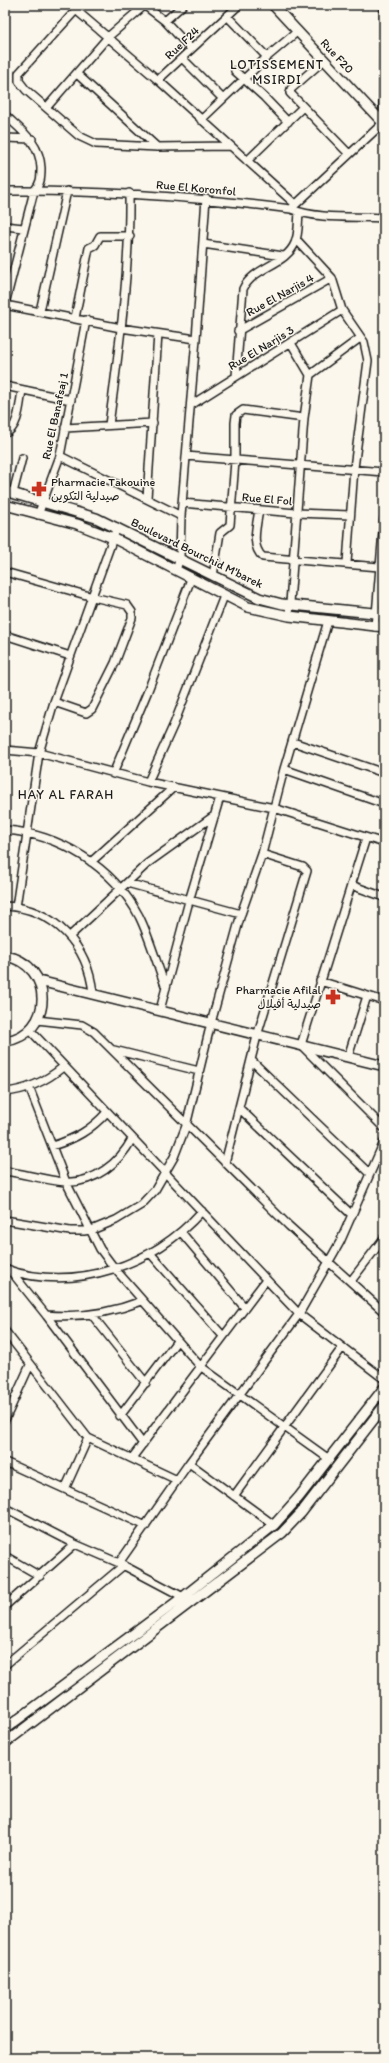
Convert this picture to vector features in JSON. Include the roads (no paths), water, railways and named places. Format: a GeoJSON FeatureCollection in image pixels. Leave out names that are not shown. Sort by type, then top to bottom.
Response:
{"type":"FeatureCollection","features":[{"type":"Feature","properties":{"kind":"main road","name":"Rue F20"},"geometry":{"type":"LineString","coordinates":[[273,5],[384,123]]}},
{"type":"Feature","properties":{"kind":"main road","name":"Boulevard Bourchid M'barek"},"geometry":{"type":"LineString","coordinates":[[9,492],[96,518],[180,558],[252,595],[274,602],[380,613]]}},
{"type":"Feature","properties":{"kind":"main road","name":"Boulevard Bourchid M'barek"},"geometry":{"type":"LineString","coordinates":[[5,505],[38,515],[77,524],[113,538],[224,596],[254,609],[289,616],[379,627]]}},
{"type":"Feature","properties":{"kind":"main road"},"geometry":{"type":"LineString","coordinates":[[5,956],[25,964],[39,981],[42,1003],[37,1020],[30,1030],[18,1038],[5,1041]]}},
{"type":"Feature","properties":{"kind":"main road"},"geometry":{"type":"LineString","coordinates":[[39,981],[211,1022],[257,1036],[384,1066]]}},
{"type":"Feature","properties":{"kind":"main road"},"geometry":{"type":"LineString","coordinates":[[5,1729],[183,1597],[274,1525],[291,1507],[384,1388]]}},
{"type":"Feature","properties":{"kind":"main road"},"geometry":{"type":"LineString","coordinates":[[5,1743],[271,1542],[292,1523],[384,1406]]}},
{"type":"Feature","properties":{"kind":"street"},"geometry":{"type":"LineString","coordinates":[[70,5],[158,80],[247,161],[293,206],[384,123],[384,7]]}},
{"type":"Feature","properties":{"kind":"street"},"geometry":{"type":"LineString","coordinates":[[47,107],[108,37],[145,5],[165,21],[191,49]]}},
{"type":"Feature","properties":{"kind":"street"},"geometry":{"type":"LineString","coordinates":[[165,21],[183,5]]}},
{"type":"Feature","properties":{"kind":"street","name":"Rue F24"},"geometry":{"type":"LineString","coordinates":[[158,80],[239,5]]}},
{"type":"Feature","properties":{"kind":"street"},"geometry":{"type":"LineString","coordinates":[[76,10],[19,73],[18,77],[21,84],[79,136],[87,141],[107,145],[158,147],[230,146]]}},
{"type":"Feature","properties":{"kind":"street"},"geometry":{"type":"LineString","coordinates":[[227,16],[267,57]]}},
{"type":"Feature","properties":{"kind":"street"},"geometry":{"type":"LineString","coordinates":[[201,120],[267,57],[298,32]]}},
{"type":"Feature","properties":{"kind":"street"},"geometry":{"type":"LineString","coordinates":[[182,58],[223,99]]}},
{"type":"Feature","properties":{"kind":"street"},"geometry":{"type":"LineString","coordinates":[[324,60],[290,90],[290,93],[349,154]]}},
{"type":"Feature","properties":{"kind":"street"},"geometry":{"type":"LineString","coordinates":[[236,71],[245,78],[288,122]]}},
{"type":"Feature","properties":{"kind":"street"},"geometry":{"type":"LineString","coordinates":[[77,74],[158,147]]}},
{"type":"Feature","properties":{"kind":"street"},"geometry":{"type":"LineString","coordinates":[[247,161],[303,107]]}},
{"type":"Feature","properties":{"kind":"street"},"geometry":{"type":"LineString","coordinates":[[5,115],[32,139],[39,152],[41,178],[39,186],[34,191],[23,228],[5,305],[121,328],[196,339]]}},
{"type":"Feature","properties":{"kind":"street"},"geometry":{"type":"LineString","coordinates":[[5,138],[32,139]]}},
{"type":"Feature","properties":{"kind":"street","name":"Rue El Koronfol"},"geometry":{"type":"LineString","coordinates":[[5,191],[129,193],[206,198],[293,206],[299,212],[384,218]]}},
{"type":"Feature","properties":{"kind":"street"},"geometry":{"type":"LineString","coordinates":[[40,311],[67,191]]}},
{"type":"Feature","properties":{"kind":"street"},"geometry":{"type":"LineString","coordinates":[[108,425],[121,328],[130,236],[129,193]]}},
{"type":"Feature","properties":{"kind":"street"},"geometry":{"type":"LineString","coordinates":[[176,570],[180,558],[181,516],[191,406],[206,198]]}},
{"type":"Feature","properties":{"kind":"street"},"geometry":{"type":"LineString","coordinates":[[299,212],[296,239],[332,278],[342,310],[364,342],[368,361],[354,468],[347,563]]}},
{"type":"Feature","properties":{"kind":"street"},"geometry":{"type":"LineString","coordinates":[[5,226],[23,228]]}},
{"type":"Feature","properties":{"kind":"street"},"geometry":{"type":"LineString","coordinates":[[75,318],[89,248],[95,245],[100,236],[130,236]]}},
{"type":"Feature","properties":{"kind":"street","name":"Rue El Narjis 4"},"geometry":{"type":"LineString","coordinates":[[236,376],[238,330],[243,289],[246,283],[292,249],[296,239]]}},
{"type":"Feature","properties":{"kind":"street"},"geometry":{"type":"LineString","coordinates":[[203,244],[283,256]]}},
{"type":"Feature","properties":{"kind":"street","name":"Rue El Narjis 4"},"geometry":{"type":"LineString","coordinates":[[238,330],[332,278]]}},
{"type":"Feature","properties":{"kind":"street","name":"Rue El Narjis 3"},"geometry":{"type":"LineString","coordinates":[[191,406],[342,310]]}},
{"type":"Feature","properties":{"kind":"street","name":"Rue El Banafsaj 1"},"geometry":{"type":"LineString","coordinates":[[38,515],[60,456],[86,320]]}},
{"type":"Feature","properties":{"kind":"street"},"geometry":{"type":"LineString","coordinates":[[146,498],[153,423],[158,334]]}},
{"type":"Feature","properties":{"kind":"street"},"geometry":{"type":"LineString","coordinates":[[310,375],[360,338]]}},
{"type":"Feature","properties":{"kind":"street"},"geometry":{"type":"LineString","coordinates":[[289,616],[292,560],[304,418],[310,375],[291,343]]}},
{"type":"Feature","properties":{"kind":"street"},"geometry":{"type":"LineString","coordinates":[[5,386],[71,400]]}},
{"type":"Feature","properties":{"kind":"street"},"geometry":{"type":"LineString","coordinates":[[5,433],[12,428],[15,422],[22,390]]}},
{"type":"Feature","properties":{"kind":"street"},"geometry":{"type":"LineString","coordinates":[[213,576],[219,536],[222,530],[230,525],[230,507],[235,461],[234,422],[236,415],[240,411],[248,410],[304,418]]}},
{"type":"Feature","properties":{"kind":"street"},"geometry":{"type":"LineString","coordinates":[[65,428],[153,423]]}},
{"type":"Feature","properties":{"kind":"street"},"geometry":{"type":"LineString","coordinates":[[60,456],[181,516]]}},
{"type":"Feature","properties":{"kind":"street"},"geometry":{"type":"LineString","coordinates":[[186,456],[235,461],[354,468],[384,472]]}},
{"type":"Feature","properties":{"kind":"street"},"geometry":{"type":"LineString","coordinates":[[9,492],[22,458]]}},
{"type":"Feature","properties":{"kind":"street","name":"Rue El Fol"},"geometry":{"type":"LineString","coordinates":[[182,503],[296,513],[350,515]]}},
{"type":"Feature","properties":{"kind":"street"},"geometry":{"type":"LineString","coordinates":[[259,510],[255,536],[259,553],[263,557],[347,563],[379,567]]}},
{"type":"Feature","properties":{"kind":"street"},"geometry":{"type":"LineString","coordinates":[[379,627],[379,567],[384,519]]}},
{"type":"Feature","properties":{"kind":"street"},"geometry":{"type":"LineString","coordinates":[[16,907],[38,753],[70,656],[93,597],[117,527]]}},
{"type":"Feature","properties":{"kind":"street"},"geometry":{"type":"LineString","coordinates":[[5,572],[127,605],[132,612],[132,618],[115,663],[90,712],[86,713],[54,702]]}},
{"type":"Feature","properties":{"kind":"street"},"geometry":{"type":"LineString","coordinates":[[113,774],[147,693],[191,579]]}},
{"type":"Feature","properties":{"kind":"street"},"geometry":{"type":"LineString","coordinates":[[148,782],[174,724],[224,596]]}},
{"type":"Feature","properties":{"kind":"street"},"geometry":{"type":"LineString","coordinates":[[5,1220],[63,1230],[81,1232],[91,1230],[112,1222],[136,1208],[152,1194],[165,1174],[174,1157],[186,1126],[211,1022],[241,914],[262,854],[284,769],[328,621]]}},
{"type":"Feature","properties":{"kind":"street"},"geometry":{"type":"LineString","coordinates":[[5,635],[70,656]]}},
{"type":"Feature","properties":{"kind":"street"},"geometry":{"type":"LineString","coordinates":[[292,742],[384,773]]}},
{"type":"Feature","properties":{"kind":"street"},"geometry":{"type":"LineString","coordinates":[[5,750],[38,753],[113,774],[274,808],[384,843]]}},
{"type":"Feature","properties":{"kind":"street"},"geometry":{"type":"LineString","coordinates":[[284,769],[384,804]]}},
{"type":"Feature","properties":{"kind":"street"},"geometry":{"type":"LineString","coordinates":[[91,862],[174,787]]}},
{"type":"Feature","properties":{"kind":"street"},"geometry":{"type":"LineString","coordinates":[[160,1010],[189,900],[220,797]]}},
{"type":"Feature","properties":{"kind":"street"},"geometry":{"type":"LineString","coordinates":[[70,936],[157,856],[215,815]]}},
{"type":"Feature","properties":{"kind":"street"},"geometry":{"type":"LineString","coordinates":[[5,830],[26,833],[60,844],[91,862],[121,890],[139,917],[166,988]]}},
{"type":"Feature","properties":{"kind":"street"},"geometry":{"type":"LineString","coordinates":[[366,838],[320,981],[301,1046],[384,1128]]}},
{"type":"Feature","properties":{"kind":"street"},"geometry":{"type":"LineString","coordinates":[[225,1163],[240,1109],[257,1036],[307,871],[303,867],[262,854]]}},
{"type":"Feature","properties":{"kind":"street"},"geometry":{"type":"LineString","coordinates":[[127,883],[241,914]]}},
{"type":"Feature","properties":{"kind":"street"},"geometry":{"type":"LineString","coordinates":[[351,885],[384,897]]}},
{"type":"Feature","properties":{"kind":"street"},"geometry":{"type":"LineString","coordinates":[[5,906],[16,907],[51,920],[70,936],[86,963],[93,993]]}},
{"type":"Feature","properties":{"kind":"street"},"geometry":{"type":"LineString","coordinates":[[320,981],[384,1001]]}},
{"type":"Feature","properties":{"kind":"street"},"geometry":{"type":"LineString","coordinates":[[348,1057],[367,996]]}},
{"type":"Feature","properties":{"kind":"street"},"geometry":{"type":"LineString","coordinates":[[37,1020],[82,1025],[94,1032],[186,1126],[329,1263],[383,1308]]}},
{"type":"Feature","properties":{"kind":"street"},"geometry":{"type":"LineString","coordinates":[[30,1030],[299,1314],[384,1379]]}},
{"type":"Feature","properties":{"kind":"street"},"geometry":{"type":"LineString","coordinates":[[113,1050],[199,1070]]}},
{"type":"Feature","properties":{"kind":"street"},"geometry":{"type":"LineString","coordinates":[[251,1060],[370,1174]]}},
{"type":"Feature","properties":{"kind":"street"},"geometry":{"type":"LineString","coordinates":[[5,1092],[30,1087],[48,1078],[64,1066]]}},
{"type":"Feature","properties":{"kind":"street"},"geometry":{"type":"LineString","coordinates":[[30,1087],[66,1182],[100,1249],[114,1269],[200,1366],[329,1459]]}},
{"type":"Feature","properties":{"kind":"street"},"geometry":{"type":"LineString","coordinates":[[240,1109],[352,1215]]}},
{"type":"Feature","properties":{"kind":"street"},"geometry":{"type":"LineString","coordinates":[[52,1146],[83,1134],[96,1124],[107,1112]]}},
{"type":"Feature","properties":{"kind":"street"},"geometry":{"type":"LineString","coordinates":[[5,1171],[66,1182],[90,1177],[105,1170],[122,1155],[132,1139]]}},
{"type":"Feature","properties":{"kind":"street"},"geometry":{"type":"LineString","coordinates":[[5,1665],[121,1564],[189,1463],[299,1314],[329,1263],[384,1142]]}},
{"type":"Feature","properties":{"kind":"street"},"geometry":{"type":"LineString","coordinates":[[7,1270],[43,1276],[61,1277],[92,1274],[114,1269],[150,1253],[181,1232],[202,1211]]}},
{"type":"Feature","properties":{"kind":"street"},"geometry":{"type":"LineString","coordinates":[[181,1232],[245,1308]]}},
{"type":"Feature","properties":{"kind":"street"},"geometry":{"type":"LineString","coordinates":[[351,1281],[384,1238]]}},
{"type":"Feature","properties":{"kind":"street"},"geometry":{"type":"LineString","coordinates":[[150,1253],[223,1336]]}},
{"type":"Feature","properties":{"kind":"street"},"geometry":{"type":"LineString","coordinates":[[7,1270],[46,1315],[120,1416],[143,1444]]}},
{"type":"Feature","properties":{"kind":"street"},"geometry":{"type":"LineString","coordinates":[[132,1458],[266,1280]]}},
{"type":"Feature","properties":{"kind":"street"},"geometry":{"type":"LineString","coordinates":[[46,1315],[92,1315],[118,1310],[142,1301]]}},
{"type":"Feature","properties":{"kind":"street"},"geometry":{"type":"LineString","coordinates":[[92,1315],[146,1383]]}},
{"type":"Feature","properties":{"kind":"street"},"geometry":{"type":"LineString","coordinates":[[5,1331],[88,1438],[177,1480]]}},
{"type":"Feature","properties":{"kind":"street"},"geometry":{"type":"LineString","coordinates":[[120,1416],[177,1341]]}},
{"type":"Feature","properties":{"kind":"street"},"geometry":{"type":"LineString","coordinates":[[234,1496],[342,1348]]}},
{"type":"Feature","properties":{"kind":"street"},"geometry":{"type":"LineString","coordinates":[[5,1420],[30,1365]]}},
{"type":"Feature","properties":{"kind":"street"},"geometry":{"type":"LineString","coordinates":[[65,1489],[88,1438]]}},
{"type":"Feature","properties":{"kind":"street"},"geometry":{"type":"LineString","coordinates":[[5,1462],[146,1526]]}},
{"type":"Feature","properties":{"kind":"street"},"geometry":{"type":"LineString","coordinates":[[189,1463],[274,1525]]}},
{"type":"Feature","properties":{"kind":"street"},"geometry":{"type":"LineString","coordinates":[[5,1508],[75,1544],[121,1564],[192,1603]]}},
{"type":"Feature","properties":{"kind":"street"},"geometry":{"type":"LineString","coordinates":[[5,1606],[75,1544]]}},
{"type":"Feature","properties":{"kind":"street"},"geometry":{"type":"LineString","coordinates":[[6,1557],[40,1576]]}},
{"type":"Feature","properties":{"kind":"place","name":"Pharmacie Takouine صيدلية التكوين"},"geometry":{"type":"Point","coordinates":[39,489]}},
{"type":"Feature","properties":{"kind":"place","name":"Pharmacie Afilal صيدلية أفيلال"},"geometry":{"type":"Point","coordinates":[333,997]}},
{"type":"Feature","properties":{"kind":"district","name":"LOTISSEMENT MSIRDI"},"geometry":{"type":"Point","coordinates":[277,72]}},
{"type":"Feature","properties":{"kind":"district","name":"HAY AL FARAH"},"geometry":{"type":"Point","coordinates":[66,794]}}]}
